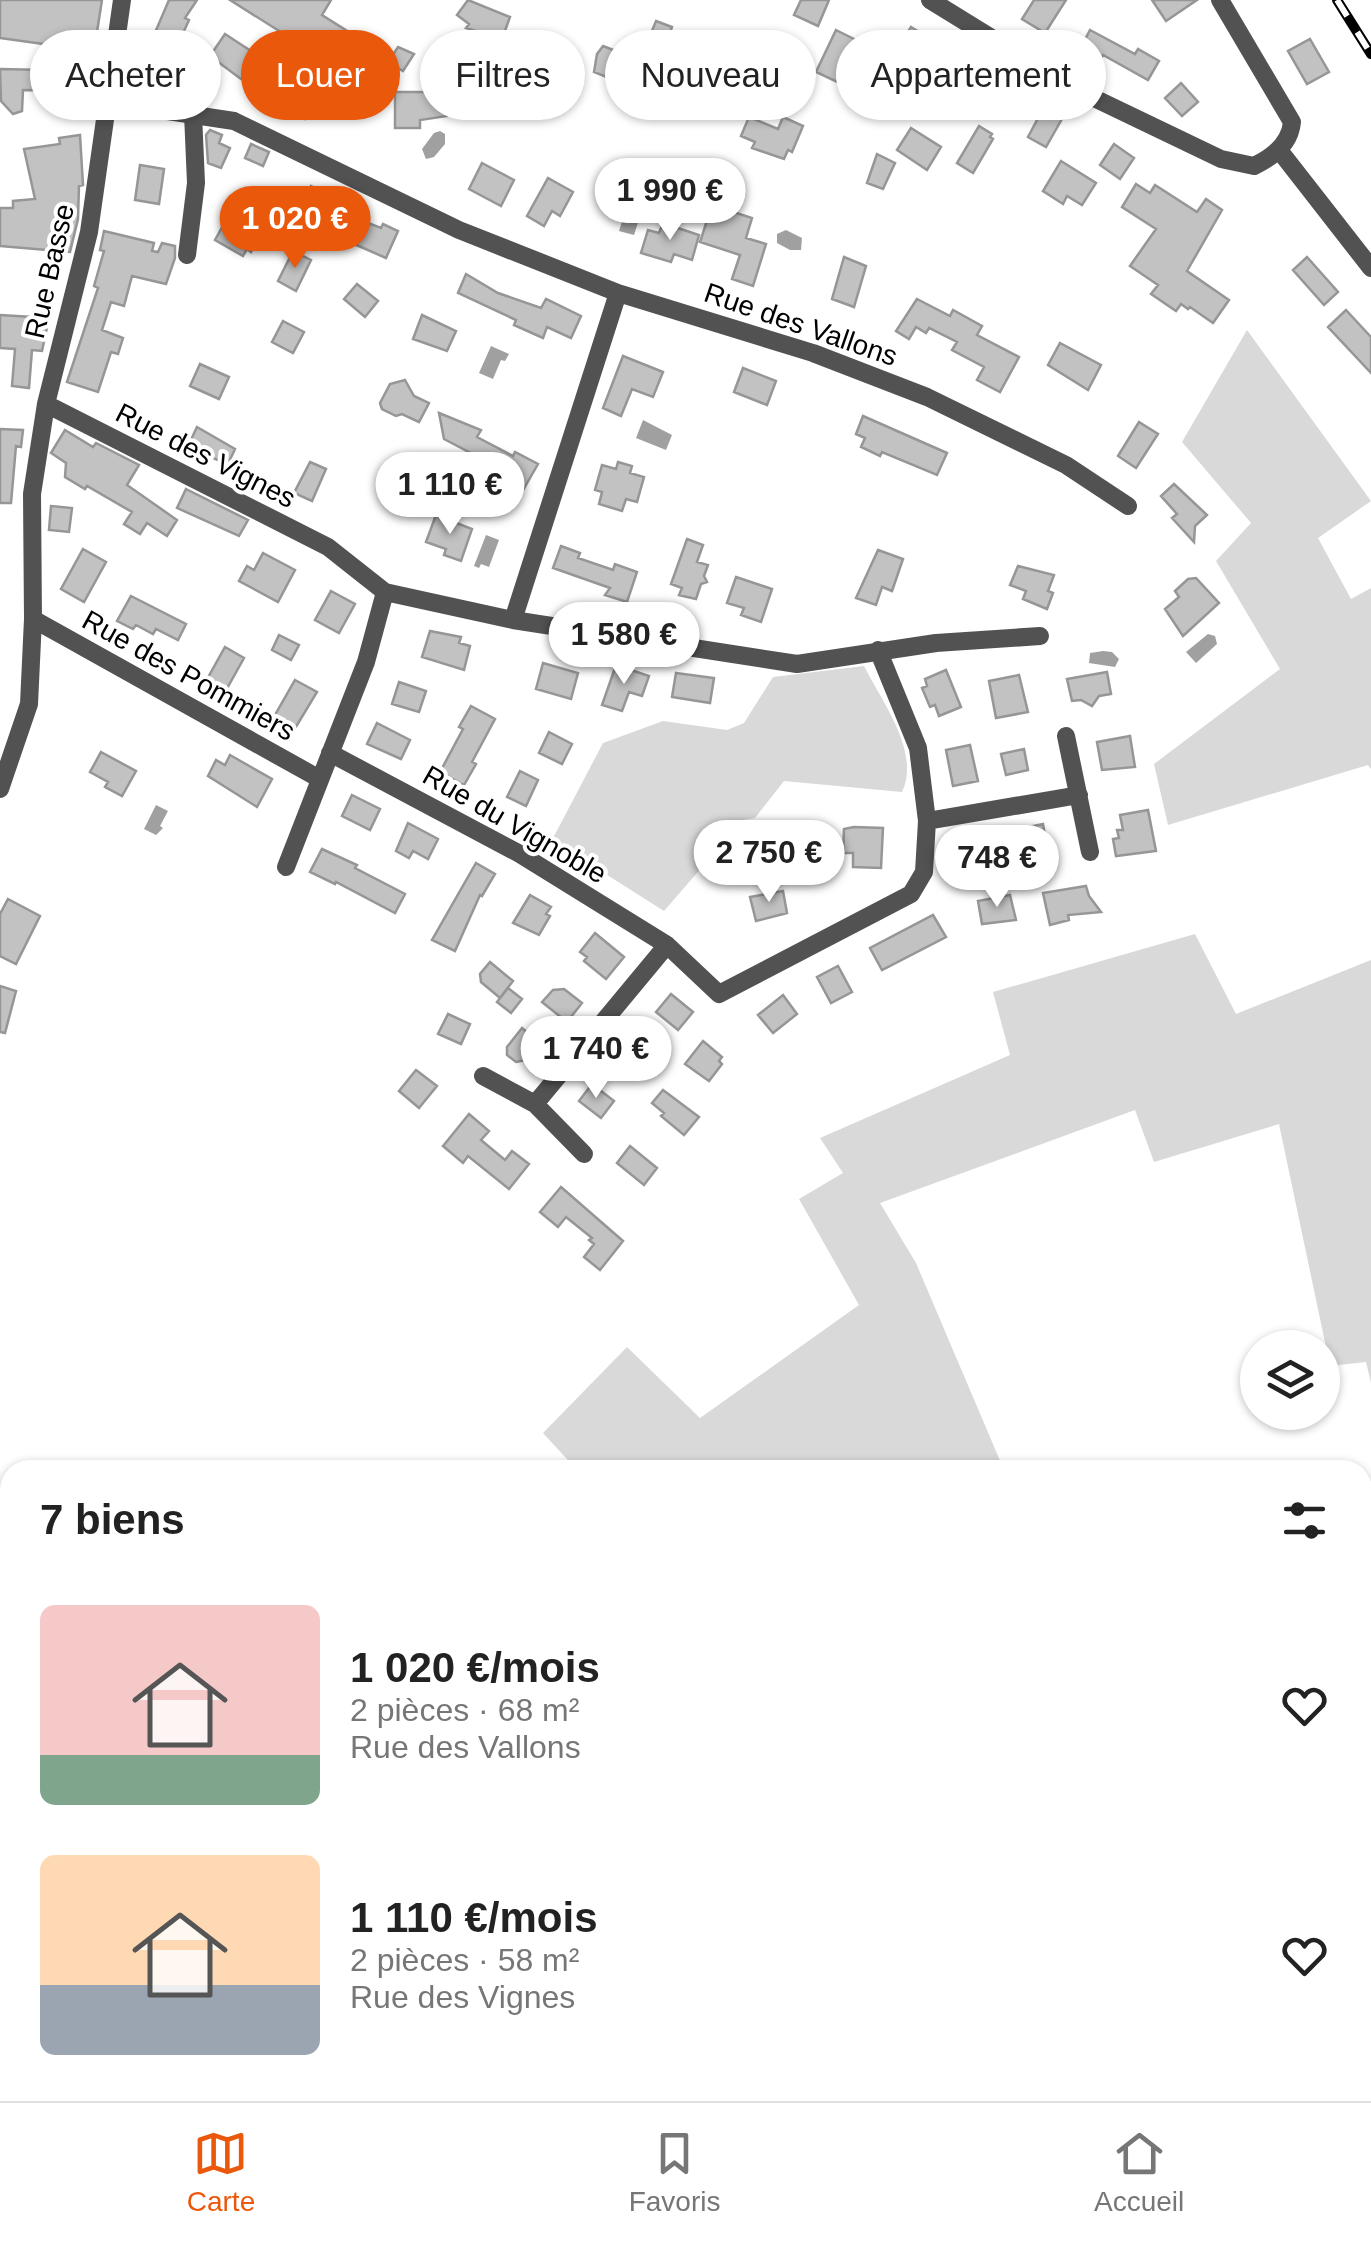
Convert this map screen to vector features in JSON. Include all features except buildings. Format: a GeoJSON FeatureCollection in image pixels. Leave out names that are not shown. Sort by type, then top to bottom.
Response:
{"type":"FeatureCollection","features":[{"type":"Feature","properties":{"kind":"street","name":"Rue Basse"},"geometry":{"type":"LineString","coordinates":[[118,30],[122,0]]}},
{"type":"Feature","properties":{"kind":"street"},"geometry":{"type":"LineString","coordinates":[[930,0],[1071,87],[1221,159],[1254,166],[1279,150],[1291,135],[1292,122],[1220,0]]}},
{"type":"Feature","properties":{"kind":"street","name":"Rue des Vallons"},"geometry":{"type":"LineString","coordinates":[[221,119],[234,121],[460,230],[618,293],[813,354],[926,398],[1066,465],[1128,506]]}},
{"type":"Feature","properties":{"kind":"street","name":"Rue Basse"},"geometry":{"type":"LineString","coordinates":[[0,789],[29,704],[32,494],[46,404],[89,232],[105,120]]}},
{"type":"Feature","properties":{"kind":"street"},"geometry":{"type":"LineString","coordinates":[[186,255],[196,183],[193,120]]}},
{"type":"Feature","properties":{"kind":"street"},"geometry":{"type":"LineString","coordinates":[[1279,150],[1371,268]]}},
{"type":"Feature","properties":{"kind":"street"},"geometry":{"type":"LineString","coordinates":[[513,620],[618,293]]}},
{"type":"Feature","properties":{"kind":"street","name":"Rue des Vignes"},"geometry":{"type":"LineString","coordinates":[[46,404],[328,548],[386,592],[513,620],[797,664],[878,650],[1040,636]]}},
{"type":"Feature","properties":{"kind":"street"},"geometry":{"type":"LineString","coordinates":[[286,866],[366,662],[386,592]]}},
{"type":"Feature","properties":{"kind":"street","name":"Rue des Pommiers"},"geometry":{"type":"LineString","coordinates":[[33,619],[318,778]]}},
{"type":"Feature","properties":{"kind":"street","name":"Rue du Vignoble"},"geometry":{"type":"LineString","coordinates":[[330,753],[520,854],[666,945],[720,994],[912,894],[924,872],[926,821],[918,748],[878,650]]}},
{"type":"Feature","properties":{"kind":"street"},"geometry":{"type":"LineString","coordinates":[[1066,736],[1090,852]]}},
{"type":"Feature","properties":{"kind":"street"},"geometry":{"type":"LineString","coordinates":[[926,821],[1079,795]]}},
{"type":"Feature","properties":{"kind":"street"},"geometry":{"type":"LineString","coordinates":[[535,1104],[666,945]]}},
{"type":"Feature","properties":{"kind":"street"},"geometry":{"type":"LineString","coordinates":[[483,1076],[535,1104],[584,1154]]}},
{"type":"Feature","properties":{"kind":"shaded area"},"geometry":{"type":"Polygon","coordinates":[[[440,131],[445,134],[445,144],[434,157],[426,159],[422,149],[440,131]]]}},
{"type":"Feature","properties":{"kind":"shaded area"},"geometry":{"type":"Polygon","coordinates":[[[628,203],[643,207],[634,235],[619,231],[628,203]]]}},
{"type":"Feature","properties":{"kind":"shaded area"},"geometry":{"type":"Polygon","coordinates":[[[786,230],[802,238],[801,250],[790,250],[777,243],[777,234],[786,230]]]}},
{"type":"Feature","properties":{"kind":"shaded area"},"geometry":{"type":"Polygon","coordinates":[[[1247,330],[1371,501],[1318,538],[1351,599],[1371,588],[1371,769],[1368,765],[1168,825],[1154,764],[1280,669],[1216,561],[1251,523],[1182,442],[1247,330]]]}},
{"type":"Feature","properties":{"kind":"shaded area"},"geometry":{"type":"Polygon","coordinates":[[[491,346],[509,354],[505,361],[501,360],[493,379],[479,373],[491,346]]]}},
{"type":"Feature","properties":{"kind":"shaded area"},"geometry":{"type":"Polygon","coordinates":[[[643,420],[672,435],[666,450],[636,438],[643,420]]]}},
{"type":"Feature","properties":{"kind":"shaded area"},"geometry":{"type":"Polygon","coordinates":[[[486,535],[499,540],[489,567],[481,564],[479,568],[474,566],[486,535]]]}},
{"type":"Feature","properties":{"kind":"shaded area"},"geometry":{"type":"Polygon","coordinates":[[[1208,634],[1215,636],[1217,644],[1196,663],[1186,652],[1208,634]]]}},
{"type":"Feature","properties":{"kind":"shaded area"},"geometry":{"type":"Polygon","coordinates":[[[1112,652],[1119,659],[1115,667],[1089,663],[1090,653],[1112,652]]]}},
{"type":"Feature","properties":{"kind":"shaded area"},"geometry":{"type":"Polygon","coordinates":[[[864,666],[903,744],[907,777],[902,792],[784,781],[755,818],[743,820],[664,911],[552,840],[603,743],[663,721],[727,730],[744,723],[773,677],[864,666]]]}},
{"type":"Feature","properties":{"kind":"shaded area"},"geometry":{"type":"Polygon","coordinates":[[[156,805],[168,811],[160,826],[163,828],[156,835],[144,829],[156,805]]]}},
{"type":"Feature","properties":{"kind":"shaded area"},"geometry":{"type":"Polygon","coordinates":[[[1195,934],[1236,1014],[1371,960],[1371,1383],[1366,1362],[1340,1365],[1340,1330],[1322,1330],[1279,1124],[1154,1162],[1135,1110],[880,1203],[916,1263],[1000,1460],[568,1460],[543,1433],[627,1347],[700,1418],[859,1305],[799,1199],[843,1173],[820,1138],[1010,1055],[993,992],[1195,934]]]}},
{"type":"Feature","properties":{"kind":"railway"},"geometry":{"type":"LineString","coordinates":[[1337,0],[1371,54]]}}]}
